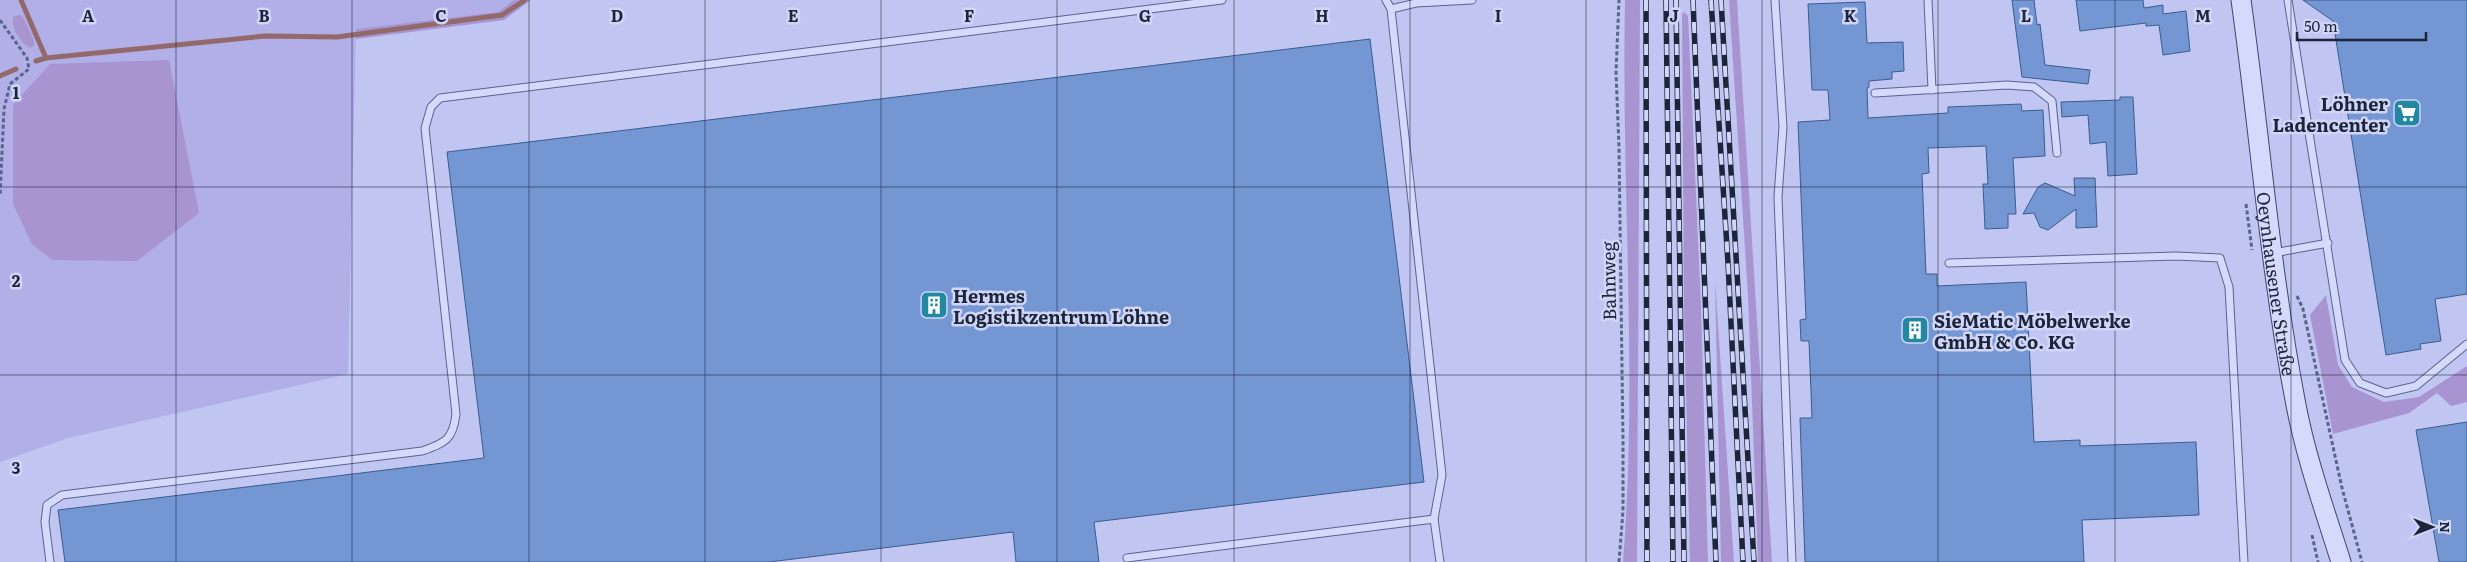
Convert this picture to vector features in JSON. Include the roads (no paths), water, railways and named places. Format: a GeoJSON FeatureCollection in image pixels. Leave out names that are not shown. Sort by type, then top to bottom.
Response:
{"type":"FeatureCollection","features":[{"type":"Feature","properties":{"kind":"main road","name":"Oeynhausener Straße"},"geometry":{"type":"LineString","coordinates":[[2241,0],[2258,121],[2272,253],[2296,407],[2341,562]]}},
{"type":"Feature","properties":{"kind":"lane"},"geometry":{"type":"LineString","coordinates":[[50,562],[45,522],[47,505],[62,495],[422,451],[443,444],[454,430],[456,414],[425,128],[431,107],[440,98],[1222,0]]}},
{"type":"Feature","properties":{"kind":"lane"},"geometry":{"type":"LineString","coordinates":[[1386,0],[1391,9],[1442,475],[1434,520],[1440,562]]}},
{"type":"Feature","properties":{"kind":"lane"},"geometry":{"type":"LineString","coordinates":[[1391,9],[1416,3],[1472,0]]}},
{"type":"Feature","properties":{"kind":"lane"},"geometry":{"type":"LineString","coordinates":[[1775,0],[1783,127],[1778,197],[1792,562]]}},
{"type":"Feature","properties":{"kind":"lane"},"geometry":{"type":"LineString","coordinates":[[1928,0],[1932,90]]}},
{"type":"Feature","properties":{"kind":"lane"},"geometry":{"type":"LineString","coordinates":[[2288,0],[2328,243],[2345,360],[2360,383],[2386,392],[2416,386],[2467,344]]}},
{"type":"Feature","properties":{"kind":"lane"},"geometry":{"type":"LineString","coordinates":[[1875,93],[2007,85],[2034,87],[2052,101],[2057,153]]}},
{"type":"Feature","properties":{"kind":"lane"},"geometry":{"type":"LineString","coordinates":[[2272,253],[2328,243]]}},
{"type":"Feature","properties":{"kind":"lane"},"geometry":{"type":"LineString","coordinates":[[1949,263],[2176,256],[2220,258],[2229,287],[2244,562]]}},
{"type":"Feature","properties":{"kind":"lane"},"geometry":{"type":"LineString","coordinates":[[1127,558],[1434,520]]}},
{"type":"Feature","properties":{"kind":"waterway"},"geometry":{"type":"LineString","coordinates":[[21,0],[46,58]]}},
{"type":"Feature","properties":{"kind":"waterway"},"geometry":{"type":"LineString","coordinates":[[36,61],[46,58],[265,36],[337,37],[502,15],[525,0]]}},
{"type":"Feature","properties":{"kind":"waterway"},"geometry":{"type":"LineString","coordinates":[[0,76],[16,69]]}},
{"type":"Feature","properties":{"kind":"railway"},"geometry":{"type":"LineString","coordinates":[[1646,0],[1647,562]]}},
{"type":"Feature","properties":{"kind":"railway"},"geometry":{"type":"LineString","coordinates":[[1666,0],[1673,562]]}},
{"type":"Feature","properties":{"kind":"railway"},"geometry":{"type":"LineString","coordinates":[[1676,0],[1684,562]]}},
{"type":"Feature","properties":{"kind":"railway"},"geometry":{"type":"LineString","coordinates":[[1693,0],[1716,562]]}},
{"type":"Feature","properties":{"kind":"railway"},"geometry":{"type":"LineString","coordinates":[[1711,0],[1728,263],[1743,562]]}},
{"type":"Feature","properties":{"kind":"railway"},"geometry":{"type":"LineString","coordinates":[[1721,0],[1754,562]]}},
{"type":"Feature","properties":{"kind":"place","name":"Löhner Ladencenter"},"geometry":{"type":"Point","coordinates":[2407,113]}},
{"type":"Feature","properties":{"kind":"place","name":"Hermes Logistikzentrum Löhne"},"geometry":{"type":"Point","coordinates":[934,305]}},
{"type":"Feature","properties":{"kind":"place","name":"SieMatic Möbelwerke GmbH & Co. KG"},"geometry":{"type":"Point","coordinates":[1915,330]}}]}
